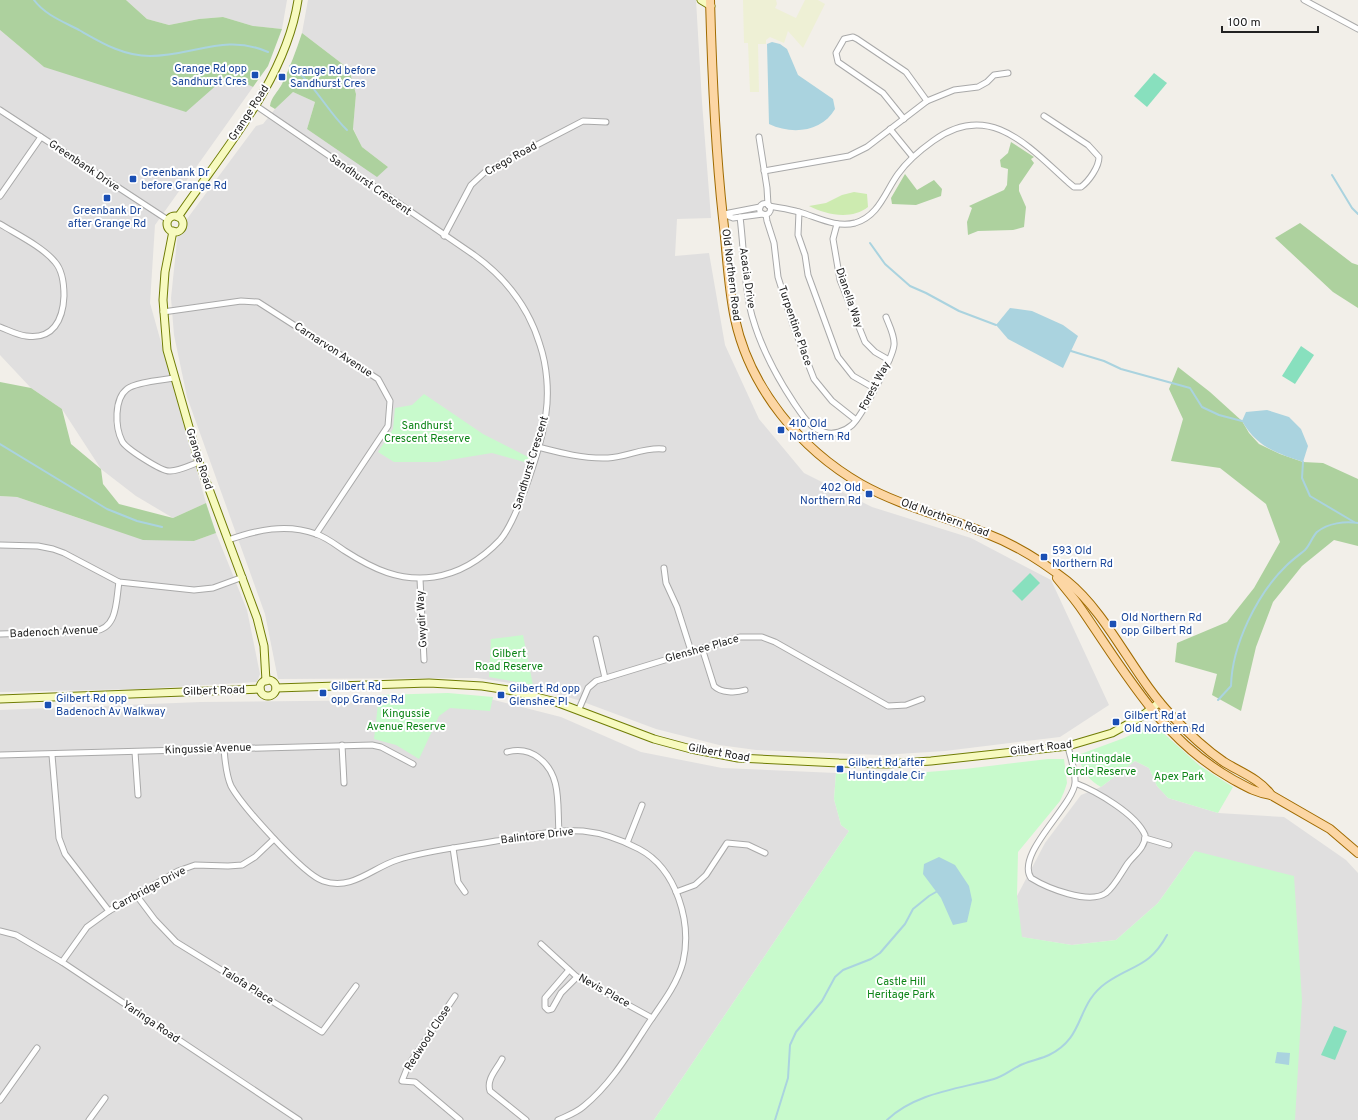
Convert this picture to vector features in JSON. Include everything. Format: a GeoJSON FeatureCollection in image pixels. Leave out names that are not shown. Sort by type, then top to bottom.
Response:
{"type":"FeatureCollection","features":[{"type":"Feature","properties":{"kind":"main road","name":"Grange Road"},"geometry":{"type":"LineString","coordinates":[[178,216],[255,105],[278,67],[288,44],[298,0]]}},
{"type":"Feature","properties":{"kind":"main road"},"geometry":{"type":"LineString","coordinates":[[701,0],[710,3]]}},
{"type":"Feature","properties":{"kind":"main road","name":"Old Northern Road"},"geometry":{"type":"LineString","coordinates":[[710,3],[717,162],[735,319],[744,349],[755,375],[787,422],[830,464],[862,485],[901,502],[987,533],[1020,550],[1066,581],[1088,602],[1160,702],[1190,734],[1212,753],[1264,786],[1271,795],[1330,829],[1358,853]]}},
{"type":"Feature","properties":{"kind":"main road"},"geometry":{"type":"LineString","coordinates":[[178,216],[182,220],[182,226],[178,231],[173,231],[168,227],[168,220],[172,217],[178,216]]}},
{"type":"Feature","properties":{"kind":"main road","name":"Grange Road"},"geometry":{"type":"LineString","coordinates":[[173,231],[165,272],[163,312],[167,350],[199,462],[243,577],[260,632],[266,662],[266,681]]}},
{"type":"Feature","properties":{"kind":"main road","name":"Old Northern Road"},"geometry":{"type":"LineString","coordinates":[[1052,571],[1075,600],[1150,709],[1182,742],[1210,765],[1260,794],[1271,795]]}},
{"type":"Feature","properties":{"kind":"main road"},"geometry":{"type":"LineString","coordinates":[[266,681],[273,683],[276,688],[273,694],[267,696],[262,694],[260,689],[262,683],[266,681]]}},
{"type":"Feature","properties":{"kind":"main road","name":"Gilbert Road"},"geometry":{"type":"LineString","coordinates":[[276,688],[429,683],[468,684],[508,690],[579,709],[654,739],[691,749],[738,758],[887,764],[931,761],[1068,746],[1112,733],[1160,702]]}},
{"type":"Feature","properties":{"kind":"main road","name":"Gilbert Road"},"geometry":{"type":"LineString","coordinates":[[0,699],[260,689]]}},
{"type":"Feature","properties":{"kind":"street"},"geometry":{"type":"LineString","coordinates":[[1304,0],[1358,29]]}},
{"type":"Feature","properties":{"kind":"street"},"geometry":{"type":"LineString","coordinates":[[904,118],[883,92],[838,62],[836,53],[844,39],[853,37],[857,39],[906,72],[928,101]]}},
{"type":"Feature","properties":{"kind":"street"},"geometry":{"type":"LineString","coordinates":[[764,171],[849,156],[864,149],[928,101],[954,90],[978,87],[987,82],[994,75],[1008,73]]}},
{"type":"Feature","properties":{"kind":"street","name":"Sandhurst Crescent"},"geometry":{"type":"LineString","coordinates":[[228,540],[253,531],[278,528],[316,534],[380,571],[393,575],[420,578],[448,574],[468,566],[485,554],[501,539],[513,520],[543,430],[547,398],[544,361],[535,330],[518,297],[498,274],[474,255],[444,236],[255,105]]}},
{"type":"Feature","properties":{"kind":"street","name":"Greenbank Drive"},"geometry":{"type":"LineString","coordinates":[[0,110],[168,220]]}},
{"type":"Feature","properties":{"kind":"street"},"geometry":{"type":"LineString","coordinates":[[723,214],[766,208],[781,209],[799,212],[837,224],[856,223],[873,213],[912,156],[942,134],[965,125],[985,125],[999,128],[1031,148],[1074,187],[1081,187],[1086,184],[1099,163],[1099,157],[1088,145],[1044,116]]}},
{"type":"Feature","properties":{"kind":"street","name":"Crego Road"},"geometry":{"type":"LineString","coordinates":[[444,236],[471,185],[485,172],[583,121],[606,122]]}},
{"type":"Feature","properties":{"kind":"street"},"geometry":{"type":"LineString","coordinates":[[890,129],[912,156]]}},
{"type":"Feature","properties":{"kind":"street"},"geometry":{"type":"LineString","coordinates":[[0,196],[41,137]]}},
{"type":"Feature","properties":{"kind":"street","name":"Turpentine Place"},"geometry":{"type":"LineString","coordinates":[[759,137],[768,188],[766,208],[774,243],[778,277],[793,325],[814,379],[832,401],[856,420]]}},
{"type":"Feature","properties":{"kind":"street"},"geometry":{"type":"LineString","coordinates":[[723,214],[733,218],[766,208]]}},
{"type":"Feature","properties":{"kind":"street"},"geometry":{"type":"LineString","coordinates":[[799,212],[798,234],[805,255],[808,275],[838,357],[853,376],[874,388]]}},
{"type":"Feature","properties":{"kind":"street","name":"Acacia Drive"},"geometry":{"type":"LineString","coordinates":[[740,217],[752,316],[774,373],[802,415],[814,428],[823,432]]}},
{"type":"Feature","properties":{"kind":"street"},"geometry":{"type":"LineString","coordinates":[[0,224],[55,262],[61,273],[64,285],[64,303],[58,324],[45,334],[26,336],[0,327]]}},
{"type":"Feature","properties":{"kind":"street","name":"Dianella Way"},"geometry":{"type":"LineString","coordinates":[[837,224],[833,239],[840,280],[864,342],[875,352],[889,360]]}},
{"type":"Feature","properties":{"kind":"street","name":"Carnarvon Avenue"},"geometry":{"type":"LineString","coordinates":[[163,312],[241,301],[258,302],[378,379],[390,401],[388,426],[316,534]]}},
{"type":"Feature","properties":{"kind":"street","name":"Forest Way"},"geometry":{"type":"LineString","coordinates":[[823,432],[834,433],[845,430],[856,420],[874,388],[889,360],[894,344],[886,317]]}},
{"type":"Feature","properties":{"kind":"street"},"geometry":{"type":"LineString","coordinates":[[174,378],[127,388],[120,396],[118,408],[118,428],[122,442],[164,470],[170,471],[199,462]]}},
{"type":"Feature","properties":{"kind":"street"},"geometry":{"type":"LineString","coordinates":[[538,447],[570,456],[608,458],[653,448],[663,449]]}},
{"type":"Feature","properties":{"kind":"street"},"geometry":{"type":"LineString","coordinates":[[0,545],[38,546],[53,549],[64,553],[119,582],[194,590],[213,588],[243,577]]}},
{"type":"Feature","properties":{"kind":"street"},"geometry":{"type":"LineString","coordinates":[[664,568],[666,583],[677,607],[691,651]]}},
{"type":"Feature","properties":{"kind":"street","name":"Gwydir Way"},"geometry":{"type":"LineString","coordinates":[[420,578],[424,660]]}},
{"type":"Feature","properties":{"kind":"street","name":"Badenoch Avenue"},"geometry":{"type":"LineString","coordinates":[[0,634],[94,631],[105,629],[112,620],[119,582]]}},
{"type":"Feature","properties":{"kind":"street","name":"Glenshee Place"},"geometry":{"type":"LineString","coordinates":[[579,709],[588,688],[596,681],[740,637],[762,637],[775,642],[888,706],[906,705],[922,699]]}},
{"type":"Feature","properties":{"kind":"street"},"geometry":{"type":"LineString","coordinates":[[596,639],[605,678]]}},
{"type":"Feature","properties":{"kind":"street"},"geometry":{"type":"LineString","coordinates":[[702,648],[714,686],[716,688],[732,692],[745,690]]}},
{"type":"Feature","properties":{"kind":"street"},"geometry":{"type":"LineString","coordinates":[[342,744],[344,783]]}},
{"type":"Feature","properties":{"kind":"street","name":"Kingussie Avenue"},"geometry":{"type":"LineString","coordinates":[[0,755],[52,755],[342,744],[372,745],[380,747],[412,764]]}},
{"type":"Feature","properties":{"kind":"street"},"geometry":{"type":"LineString","coordinates":[[1068,746],[1075,783],[1066,802],[1036,847],[1028,867],[1031,878],[1082,898],[1100,897],[1110,890],[1128,862],[1142,847],[1145,838],[1140,826],[1119,808],[1094,790],[1075,783]]}},
{"type":"Feature","properties":{"kind":"street","name":"Balintore Drive"},"geometry":{"type":"LineString","coordinates":[[224,749],[230,784],[274,839],[305,871],[315,878],[337,884],[350,883],[360,879],[382,865],[398,859],[453,848],[559,832],[598,834],[627,844],[652,858],[663,870],[676,892],[683,912],[686,939],[682,963],[672,989],[608,1083],[582,1108],[558,1120]]}},
{"type":"Feature","properties":{"kind":"street"},"geometry":{"type":"LineString","coordinates":[[507,752],[520,750],[534,754],[548,764],[554,774],[556,785],[559,832]]}},
{"type":"Feature","properties":{"kind":"street"},"geometry":{"type":"LineString","coordinates":[[135,752],[138,795]]}},
{"type":"Feature","properties":{"kind":"street"},"geometry":{"type":"LineString","coordinates":[[52,755],[59,838],[65,854],[109,911]]}},
{"type":"Feature","properties":{"kind":"street"},"geometry":{"type":"LineString","coordinates":[[627,844],[642,805]]}},
{"type":"Feature","properties":{"kind":"street"},"geometry":{"type":"LineString","coordinates":[[1145,838],[1169,845]]}},
{"type":"Feature","properties":{"kind":"street","name":"Carrbridge Drive"},"geometry":{"type":"LineString","coordinates":[[62,962],[87,927],[109,911],[178,871],[195,865],[242,865],[255,857],[274,839]]}},
{"type":"Feature","properties":{"kind":"street"},"geometry":{"type":"LineString","coordinates":[[676,892],[696,885],[706,875],[720,851],[727,843],[748,845],[765,853]]}},
{"type":"Feature","properties":{"kind":"street"},"geometry":{"type":"LineString","coordinates":[[453,848],[458,882],[465,892]]}},
{"type":"Feature","properties":{"kind":"street","name":"Talofa Place"},"geometry":{"type":"LineString","coordinates":[[137,896],[155,920],[176,942],[322,1032],[356,986]]}},
{"type":"Feature","properties":{"kind":"street","name":"Yaringa Road"},"geometry":{"type":"LineString","coordinates":[[0,930],[16,935],[62,962],[299,1120]]}},
{"type":"Feature","properties":{"kind":"street","name":"Nevis Place"},"geometry":{"type":"LineString","coordinates":[[541,944],[577,977],[652,1018]]}},
{"type":"Feature","properties":{"kind":"street"},"geometry":{"type":"LineString","coordinates":[[569,970],[545,998],[545,1007],[548,1010],[552,1009],[561,993],[577,977]]}},
{"type":"Feature","properties":{"kind":"street","name":"Redwood Close"},"geometry":{"type":"LineString","coordinates":[[455,996],[408,1066],[402,1081],[415,1082],[460,1120]]}},
{"type":"Feature","properties":{"kind":"street"},"geometry":{"type":"LineString","coordinates":[[0,1100],[36,1048]]}},
{"type":"Feature","properties":{"kind":"street"},"geometry":{"type":"LineString","coordinates":[[502,1059],[490,1079],[488,1085],[490,1091],[526,1120]]}},
{"type":"Feature","properties":{"kind":"street"},"geometry":{"type":"LineString","coordinates":[[90,1120],[105,1098]]}},
{"type":"Feature","properties":{"kind":"shaded area"},"geometry":{"type":"Polygon","coordinates":[[[126,0],[287,0],[282,29],[253,26],[223,17],[199,19],[169,25],[147,19],[126,0]]]}},
{"type":"Feature","properties":{"kind":"shaded area"},"geometry":{"type":"Polygon","coordinates":[[[308,0],[696,0],[711,218],[677,219],[675,256],[709,253],[725,345],[759,419],[804,473],[872,507],[971,538],[1051,580],[1109,705],[1060,737],[945,751],[883,755],[756,750],[719,745],[656,729],[578,700],[529,686],[477,678],[278,679],[265,614],[187,397],[174,335],[171,298],[178,231],[256,126],[263,124],[275,109],[293,92],[315,102],[307,129],[388,167],[362,147],[353,128],[356,94],[349,69],[302,33],[308,0]]]}},
{"type":"Feature","properties":{"kind":"shaded area"},"geometry":{"type":"Polygon","coordinates":[[[0,30],[44,67],[228,75],[253,87],[155,225],[150,303],[206,503],[173,518],[136,496],[101,469],[62,409],[31,388],[0,355],[0,30]]]}},
{"type":"Feature","properties":{"kind":"shaded area"},"geometry":{"type":"Polygon","coordinates":[[[0,496],[17,497],[87,521],[194,541],[216,533],[247,610],[260,674],[257,682],[139,689],[0,692],[0,496]]]}},
{"type":"Feature","properties":{"kind":"shaded area"},"geometry":{"type":"Polygon","coordinates":[[[490,699],[561,717],[641,752],[722,768],[836,773],[834,799],[841,825],[849,831],[654,1120],[0,1120],[0,710],[201,702],[490,699]]]}},
{"type":"Feature","properties":{"kind":"shaded area"},"geometry":{"type":"Polygon","coordinates":[[[1135,761],[1149,768],[1157,786],[1168,798],[1218,813],[1284,817],[1346,860],[1358,873],[1358,1120],[1295,1120],[1195,851],[1158,903],[1116,940],[1072,945],[1021,937],[1017,896],[1045,843],[1081,795],[1101,787],[1135,761]]]}},
{"type":"Feature","properties":{"kind":"green space"},"geometry":{"type":"Polygon","coordinates":[[[0,0],[126,0],[147,19],[169,25],[199,19],[223,17],[253,26],[282,29],[268,66],[253,87],[228,75],[186,112],[44,67],[0,30],[0,0]]]}},
{"type":"Feature","properties":{"kind":"green space"},"geometry":{"type":"Polygon","coordinates":[[[743,0],[776,0],[777,4],[775,8],[796,18],[805,0],[818,0],[825,4],[803,48],[788,31],[784,43],[770,37],[766,40],[766,44],[758,44],[759,92],[750,92],[748,43],[744,43],[743,0]]]}},
{"type":"Feature","properties":{"kind":"green space"},"geometry":{"type":"Polygon","coordinates":[[[302,33],[349,69],[356,94],[353,129],[362,147],[388,167],[377,177],[307,129],[315,102],[293,92],[275,109],[270,106],[285,78],[302,33]]]}},
{"type":"Feature","properties":{"kind":"green space"},"geometry":{"type":"Polygon","coordinates":[[[1154,73],[1167,83],[1147,107],[1134,96],[1154,73]]]}},
{"type":"Feature","properties":{"kind":"green space"},"geometry":{"type":"Polygon","coordinates":[[[1011,142],[1034,157],[1031,159],[1034,163],[1019,185],[1019,191],[1026,207],[1024,227],[1013,230],[978,231],[968,235],[967,222],[972,208],[969,206],[1004,190],[1007,185],[1008,169],[1001,167],[1000,160],[1008,153],[1011,142]]]}},
{"type":"Feature","properties":{"kind":"green space"},"geometry":{"type":"Polygon","coordinates":[[[905,174],[917,190],[934,180],[942,189],[941,196],[916,205],[892,204],[891,198],[905,174]]]}},
{"type":"Feature","properties":{"kind":"green space"},"geometry":{"type":"Polygon","coordinates":[[[854,192],[867,194],[868,207],[854,214],[831,214],[809,206],[826,203],[842,195],[854,192]]]}},
{"type":"Feature","properties":{"kind":"green space"},"geometry":{"type":"Polygon","coordinates":[[[1300,223],[1352,263],[1358,265],[1358,308],[1333,292],[1275,238],[1300,223]]]}},
{"type":"Feature","properties":{"kind":"green space"},"geometry":{"type":"Polygon","coordinates":[[[1301,346],[1314,355],[1295,384],[1282,376],[1301,346]]]}},
{"type":"Feature","properties":{"kind":"green space"},"geometry":{"type":"Polygon","coordinates":[[[1178,367],[1210,392],[1242,421],[1249,433],[1259,444],[1280,454],[1303,462],[1323,463],[1358,479],[1358,546],[1334,540],[1302,566],[1273,602],[1256,647],[1241,711],[1212,695],[1217,674],[1175,662],[1177,643],[1227,622],[1254,588],[1280,542],[1266,504],[1220,468],[1171,461],[1183,419],[1169,389],[1178,367]]]}},
{"type":"Feature","properties":{"kind":"green space"},"geometry":{"type":"Polygon","coordinates":[[[0,382],[31,388],[62,409],[71,444],[101,469],[103,484],[119,504],[173,518],[206,503],[216,533],[194,541],[143,540],[17,497],[0,496],[0,382]]]}},
{"type":"Feature","properties":{"kind":"green space","name":"Sandhurst Crescent Reserve"},"geometry":{"type":"Polygon","coordinates":[[[424,394],[483,434],[530,458],[528,463],[492,453],[437,462],[394,462],[378,452],[393,429],[395,408],[412,405],[424,394]]]}},
{"type":"Feature","properties":{"kind":"green space"},"geometry":{"type":"Polygon","coordinates":[[[1030,573],[1040,583],[1022,601],[1012,591],[1030,573]]]}},
{"type":"Feature","properties":{"kind":"green space","name":"Gilbert Road Reserve"},"geometry":{"type":"Polygon","coordinates":[[[523,635],[533,685],[489,677],[491,639],[523,635]]]}},
{"type":"Feature","properties":{"kind":"green space","name":"Kingussie Avenue Reserve"},"geometry":{"type":"Polygon","coordinates":[[[448,693],[493,697],[490,711],[450,708],[439,716],[419,759],[396,745],[374,739],[379,695],[448,693]]]}},
{"type":"Feature","properties":{"kind":"green space","name":"Apex Park"},"geometry":{"type":"Polygon","coordinates":[[[1151,725],[1161,731],[1200,766],[1233,787],[1218,813],[1168,798],[1157,786],[1149,768],[1135,761],[1101,787],[1092,781],[1086,774],[1078,755],[1124,738],[1151,725]]]}},
{"type":"Feature","properties":{"kind":"green space","name":"Castle Hill Heritage Park"},"geometry":{"type":"Polygon","coordinates":[[[1048,759],[1064,759],[1067,783],[1060,801],[1018,852],[1017,896],[1022,937],[1072,945],[1116,940],[1158,903],[1195,851],[1294,876],[1302,1000],[1295,1120],[654,1120],[849,831],[841,825],[834,799],[836,773],[902,774],[965,769],[1048,759]]]}},
{"type":"Feature","properties":{"kind":"green space"},"geometry":{"type":"Polygon","coordinates":[[[1334,1026],[1347,1031],[1335,1060],[1321,1055],[1334,1026]]]}},
{"type":"Feature","properties":{"kind":"water"},"geometry":{"type":"Polygon","coordinates":[[[772,42],[780,44],[787,49],[798,75],[833,99],[835,109],[822,123],[814,127],[797,130],[787,130],[769,124],[767,44],[772,42]]]}},
{"type":"Feature","properties":{"kind":"water"},"geometry":{"type":"Polygon","coordinates":[[[1010,308],[1032,311],[1063,325],[1078,336],[1063,368],[1008,339],[996,325],[1010,308]]]}},
{"type":"Feature","properties":{"kind":"water"},"geometry":{"type":"Polygon","coordinates":[[[1267,410],[1289,417],[1301,429],[1308,446],[1303,462],[1268,448],[1254,437],[1242,421],[1246,412],[1267,410]]]}},
{"type":"Feature","properties":{"kind":"water"},"geometry":{"type":"Polygon","coordinates":[[[939,857],[955,865],[969,886],[972,900],[967,922],[953,925],[941,898],[923,874],[924,864],[939,857]]]}},
{"type":"Feature","properties":{"kind":"water"},"geometry":{"type":"Polygon","coordinates":[[[1277,1052],[1290,1053],[1289,1065],[1275,1063],[1277,1052]]]}},
{"type":"Feature","properties":{"kind":"waterway"},"geometry":{"type":"LineString","coordinates":[[34,0],[55,18],[104,44],[131,54],[150,56],[166,55],[223,45],[252,47],[268,52]]}},
{"type":"Feature","properties":{"kind":"waterway"},"geometry":{"type":"LineString","coordinates":[[290,66],[306,80],[347,130]]}},
{"type":"Feature","properties":{"kind":"waterway"},"geometry":{"type":"LineString","coordinates":[[1332,175],[1352,208],[1358,214]]}},
{"type":"Feature","properties":{"kind":"waterway"},"geometry":{"type":"LineString","coordinates":[[870,243],[885,264],[910,286],[959,311],[996,325]]}},
{"type":"Feature","properties":{"kind":"waterway"},"geometry":{"type":"LineString","coordinates":[[1071,351],[1104,361],[1121,369],[1190,388],[1202,407],[1219,415],[1242,421]]}},
{"type":"Feature","properties":{"kind":"waterway"},"geometry":{"type":"LineString","coordinates":[[0,444],[107,509],[137,521],[162,527]]}},
{"type":"Feature","properties":{"kind":"waterway"},"geometry":{"type":"LineString","coordinates":[[1303,462],[1302,478],[1310,496],[1354,522]]}},
{"type":"Feature","properties":{"kind":"waterway"},"geometry":{"type":"LineString","coordinates":[[1218,700],[1231,686],[1232,670],[1236,654],[1248,621],[1256,605],[1275,578],[1288,564],[1305,550],[1315,534],[1321,529],[1337,523],[1358,523]]}},
{"type":"Feature","properties":{"kind":"waterway"},"geometry":{"type":"LineString","coordinates":[[775,1120],[788,1078],[790,1045],[796,1032],[822,1001],[835,977],[843,970],[871,959],[880,953],[905,924],[913,909],[936,892]]}},
{"type":"Feature","properties":{"kind":"waterway"},"geometry":{"type":"LineString","coordinates":[[887,1120],[898,1111],[924,1098],[952,1089],[998,1078],[1019,1066],[1049,1055],[1061,1048],[1075,1030],[1089,1001],[1096,992],[1106,983],[1147,960],[1154,954],[1167,935]]}},
{"type":"Feature","properties":{"kind":"place","name":"Grange Rd opp Sandhurst Cres"},"geometry":{"type":"Point","coordinates":[255,75]}},
{"type":"Feature","properties":{"kind":"place","name":"Grange Rd before Sandhurst Cres"},"geometry":{"type":"Point","coordinates":[282,77]}},
{"type":"Feature","properties":{"kind":"place","name":"Greenbank Dr before Grange Rd"},"geometry":{"type":"Point","coordinates":[133,179]}},
{"type":"Feature","properties":{"kind":"place","name":"Greenbank Dr after Grange Rd"},"geometry":{"type":"Point","coordinates":[107,198]}},
{"type":"Feature","properties":{"kind":"place","name":"410 Old Northern Rd"},"geometry":{"type":"Point","coordinates":[781,430]}},
{"type":"Feature","properties":{"kind":"place","name":"402 Old Northern Rd"},"geometry":{"type":"Point","coordinates":[869,494]}},
{"type":"Feature","properties":{"kind":"place","name":"593 Old Northern Rd"},"geometry":{"type":"Point","coordinates":[1044,557]}},
{"type":"Feature","properties":{"kind":"place","name":"Old Northern Rd opp Gilbert Rd"},"geometry":{"type":"Point","coordinates":[1113,624]}},
{"type":"Feature","properties":{"kind":"place","name":"Gilbert Rd opp Grange Rd"},"geometry":{"type":"Point","coordinates":[323,693]}},
{"type":"Feature","properties":{"kind":"place","name":"Gilbert Rd opp Glenshee Pl"},"geometry":{"type":"Point","coordinates":[501,695]}},
{"type":"Feature","properties":{"kind":"place","name":"Gilbert Rd opp Badenoch Av Walkway"},"geometry":{"type":"Point","coordinates":[48,705]}},
{"type":"Feature","properties":{"kind":"place","name":"Gilbert Rd at Old Northern Rd"},"geometry":{"type":"Point","coordinates":[1116,722]}},
{"type":"Feature","properties":{"kind":"place","name":"Gilbert Rd after Huntingdale Cir"},"geometry":{"type":"Point","coordinates":[840,769]}},
{"type":"Feature","properties":{"kind":"park label","name":"Huntingdale Circle Reserve"},"geometry":{"type":"Point","coordinates":[1101,765]}}]}
